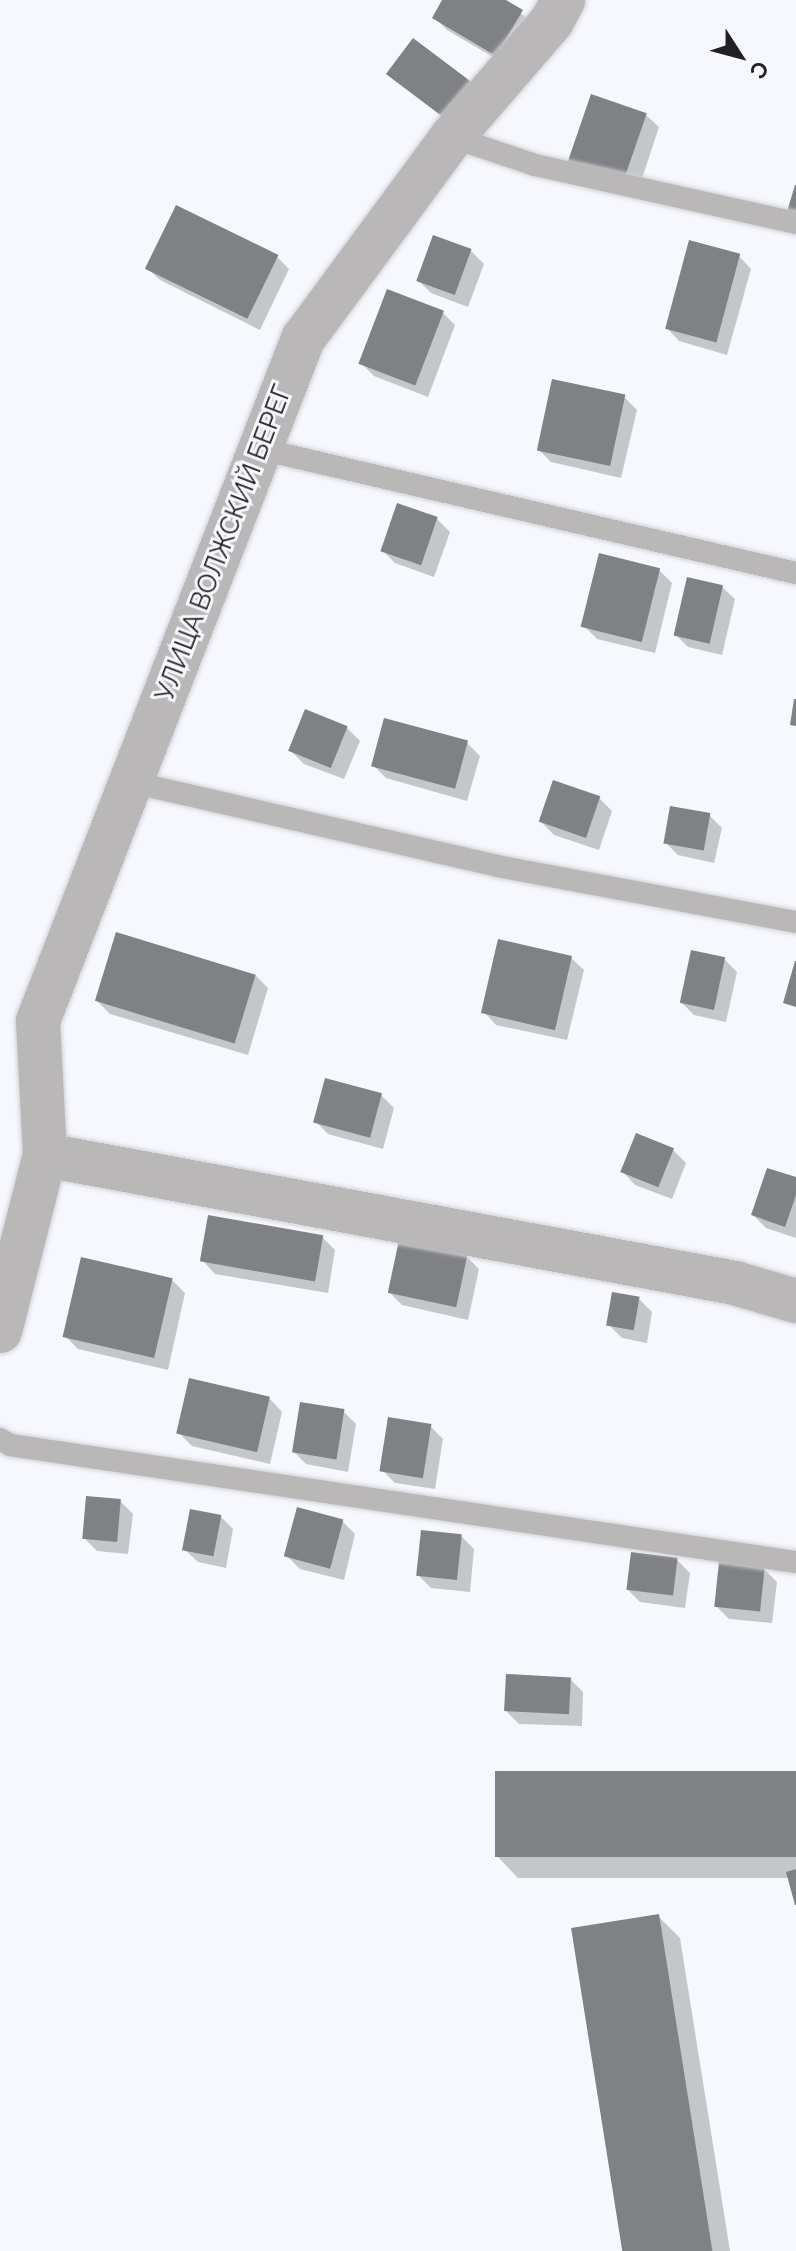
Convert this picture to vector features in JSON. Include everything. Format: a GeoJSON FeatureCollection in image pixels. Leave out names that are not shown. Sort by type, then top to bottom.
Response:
{"type":"FeatureCollection","features":[{"type":"Feature","properties":{"kind":"street","name":"УЛИЦА ВОЛЖСКИЙ БЕРЕГ"},"geometry":{"type":"LineString","coordinates":[[0,1331],[45,1155],[38,1021],[303,339],[452,137],[552,21],[563,0]]}},
{"type":"Feature","properties":{"kind":"street"},"geometry":{"type":"LineString","coordinates":[[45,1155],[735,1283],[796,1301]]}},
{"type":"Feature","properties":{"kind":"lane"},"geometry":{"type":"LineString","coordinates":[[452,137],[535,165],[796,223]]}},
{"type":"Feature","properties":{"kind":"lane"},"geometry":{"type":"LineString","coordinates":[[260,449],[796,573]]}},
{"type":"Feature","properties":{"kind":"lane"},"geometry":{"type":"LineString","coordinates":[[131,782],[497,866],[796,922]]}},
{"type":"Feature","properties":{"kind":"lane"},"geometry":{"type":"LineString","coordinates":[[0,1439],[26,1447],[796,1562]]}},
{"type":"Feature","properties":{"kind":"building"},"geometry":{"type":"Polygon","coordinates":[[[442,0],[506,0],[523,10],[496,56],[432,18],[442,0]]]}},
{"type":"Feature","properties":{"kind":"building"},"geometry":{"type":"Polygon","coordinates":[[[413,38],[472,83],[445,118],[386,74],[413,38]]]}},
{"type":"Feature","properties":{"kind":"building"},"geometry":{"type":"Polygon","coordinates":[[[591,94],[647,113],[624,180],[568,161],[591,94]]]}},
{"type":"Feature","properties":{"kind":"building"},"geometry":{"type":"Polygon","coordinates":[[[796,185],[796,218],[786,215],[796,185]]]}},
{"type":"Feature","properties":{"kind":"building"},"geometry":{"type":"Polygon","coordinates":[[[176,205],[278,255],[247,319],[145,269],[176,205]]]}},
{"type":"Feature","properties":{"kind":"building"},"geometry":{"type":"Polygon","coordinates":[[[433,235],[472,249],[455,295],[416,281],[433,235]]]}},
{"type":"Feature","properties":{"kind":"building"},"geometry":{"type":"Polygon","coordinates":[[[689,240],[740,254],[716,343],[665,329],[689,240]]]}},
{"type":"Feature","properties":{"kind":"building"},"geometry":{"type":"Polygon","coordinates":[[[387,289],[444,311],[415,386],[358,364],[387,289]]]}},
{"type":"Feature","properties":{"kind":"building"},"geometry":{"type":"Polygon","coordinates":[[[552,379],[625,395],[610,466],[537,450],[552,379]]]}},
{"type":"Feature","properties":{"kind":"building"},"geometry":{"type":"Polygon","coordinates":[[[397,503],[438,517],[421,565],[380,551],[397,503]]]}},
{"type":"Feature","properties":{"kind":"building"},"geometry":{"type":"Polygon","coordinates":[[[599,553],[660,568],[642,642],[581,627],[599,553]]]}},
{"type":"Feature","properties":{"kind":"building"},"geometry":{"type":"Polygon","coordinates":[[[687,577],[723,585],[710,644],[674,635],[687,577]]]}},
{"type":"Feature","properties":{"kind":"building"},"geometry":{"type":"Polygon","coordinates":[[[796,699],[796,726],[790,725],[796,699]]]}},
{"type":"Feature","properties":{"kind":"building"},"geometry":{"type":"Polygon","coordinates":[[[305,709],[348,726],[331,768],[288,751],[305,709]]]}},
{"type":"Feature","properties":{"kind":"building"},"geometry":{"type":"Polygon","coordinates":[[[384,718],[468,741],[455,789],[371,766],[384,718]]]}},
{"type":"Feature","properties":{"kind":"building"},"geometry":{"type":"Polygon","coordinates":[[[553,780],[600,796],[586,838],[539,822],[553,780]]]}},
{"type":"Feature","properties":{"kind":"building"},"geometry":{"type":"Polygon","coordinates":[[[670,806],[710,813],[704,851],[663,843],[670,806]]]}},
{"type":"Feature","properties":{"kind":"building"},"geometry":{"type":"Polygon","coordinates":[[[116,932],[256,975],[235,1044],[95,1001],[116,932]]]}},
{"type":"Feature","properties":{"kind":"building"},"geometry":{"type":"Polygon","coordinates":[[[498,939],[572,956],[555,1030],[481,1013],[498,939]]]}},
{"type":"Feature","properties":{"kind":"building"},"geometry":{"type":"Polygon","coordinates":[[[691,950],[725,957],[714,1010],[680,1003],[691,950]]]}},
{"type":"Feature","properties":{"kind":"building"},"geometry":{"type":"Polygon","coordinates":[[[796,961],[796,1007],[783,1003],[796,961]]]}},
{"type":"Feature","properties":{"kind":"building"},"geometry":{"type":"Polygon","coordinates":[[[325,1078],[382,1093],[370,1138],[313,1122],[325,1078]]]}},
{"type":"Feature","properties":{"kind":"building"},"geometry":{"type":"Polygon","coordinates":[[[636,1133],[674,1148],[658,1187],[620,1172],[636,1133]]]}},
{"type":"Feature","properties":{"kind":"building"},"geometry":{"type":"Polygon","coordinates":[[[767,1168],[796,1177],[796,1195],[785,1227],[751,1215],[767,1168]]]}},
{"type":"Feature","properties":{"kind":"building"},"geometry":{"type":"Polygon","coordinates":[[[208,1215],[323,1235],[315,1282],[200,1261],[208,1215]]]}},
{"type":"Feature","properties":{"kind":"building"},"geometry":{"type":"Polygon","coordinates":[[[399,1240],[467,1255],[456,1307],[388,1293],[399,1240]]]}},
{"type":"Feature","properties":{"kind":"building"},"geometry":{"type":"Polygon","coordinates":[[[81,1257],[173,1278],[154,1358],[63,1337],[81,1257]]]}},
{"type":"Feature","properties":{"kind":"building"},"geometry":{"type":"Polygon","coordinates":[[[612,1292],[640,1297],[634,1330],[606,1325],[612,1292]]]}},
{"type":"Feature","properties":{"kind":"building"},"geometry":{"type":"Polygon","coordinates":[[[189,1378],[270,1397],[257,1452],[176,1434],[189,1378]]]}},
{"type":"Feature","properties":{"kind":"building"},"geometry":{"type":"Polygon","coordinates":[[[300,1402],[344,1409],[336,1459],[292,1452],[300,1402]]]}},
{"type":"Feature","properties":{"kind":"building"},"geometry":{"type":"Polygon","coordinates":[[[388,1417],[431,1424],[423,1478],[379,1471],[388,1417]]]}},
{"type":"Feature","properties":{"kind":"building"},"geometry":{"type":"Polygon","coordinates":[[[86,1496],[121,1499],[117,1542],[82,1539],[86,1496]]]}},
{"type":"Feature","properties":{"kind":"building"},"geometry":{"type":"Polygon","coordinates":[[[297,1507],[343,1519],[330,1569],[284,1556],[297,1507]]]}},
{"type":"Feature","properties":{"kind":"building"},"geometry":{"type":"Polygon","coordinates":[[[190,1509],[221,1515],[213,1556],[182,1550],[190,1509]]]}},
{"type":"Feature","properties":{"kind":"building"},"geometry":{"type":"Polygon","coordinates":[[[421,1530],[462,1534],[457,1580],[416,1576],[421,1530]]]}},
{"type":"Feature","properties":{"kind":"building"},"geometry":{"type":"Polygon","coordinates":[[[631,1552],[678,1558],[673,1595],[626,1590],[631,1552]]]}},
{"type":"Feature","properties":{"kind":"building"},"geometry":{"type":"Polygon","coordinates":[[[719,1562],[765,1567],[760,1612],[714,1607],[719,1562]]]}},
{"type":"Feature","properties":{"kind":"building"},"geometry":{"type":"Polygon","coordinates":[[[506,1674],[571,1677],[569,1714],[504,1711],[506,1674]]]}},
{"type":"Feature","properties":{"kind":"building"},"geometry":{"type":"Polygon","coordinates":[[[495,1771],[796,1771],[796,1857],[495,1857],[495,1771]]]}},
{"type":"Feature","properties":{"kind":"building"},"geometry":{"type":"Polygon","coordinates":[[[796,1869],[796,1905],[795,1905],[786,1872],[796,1869]]]}},
{"type":"Feature","properties":{"kind":"building"},"geometry":{"type":"Polygon","coordinates":[[[659,1914],[712,2251],[622,2251],[571,1928],[659,1914]]]}}]}
